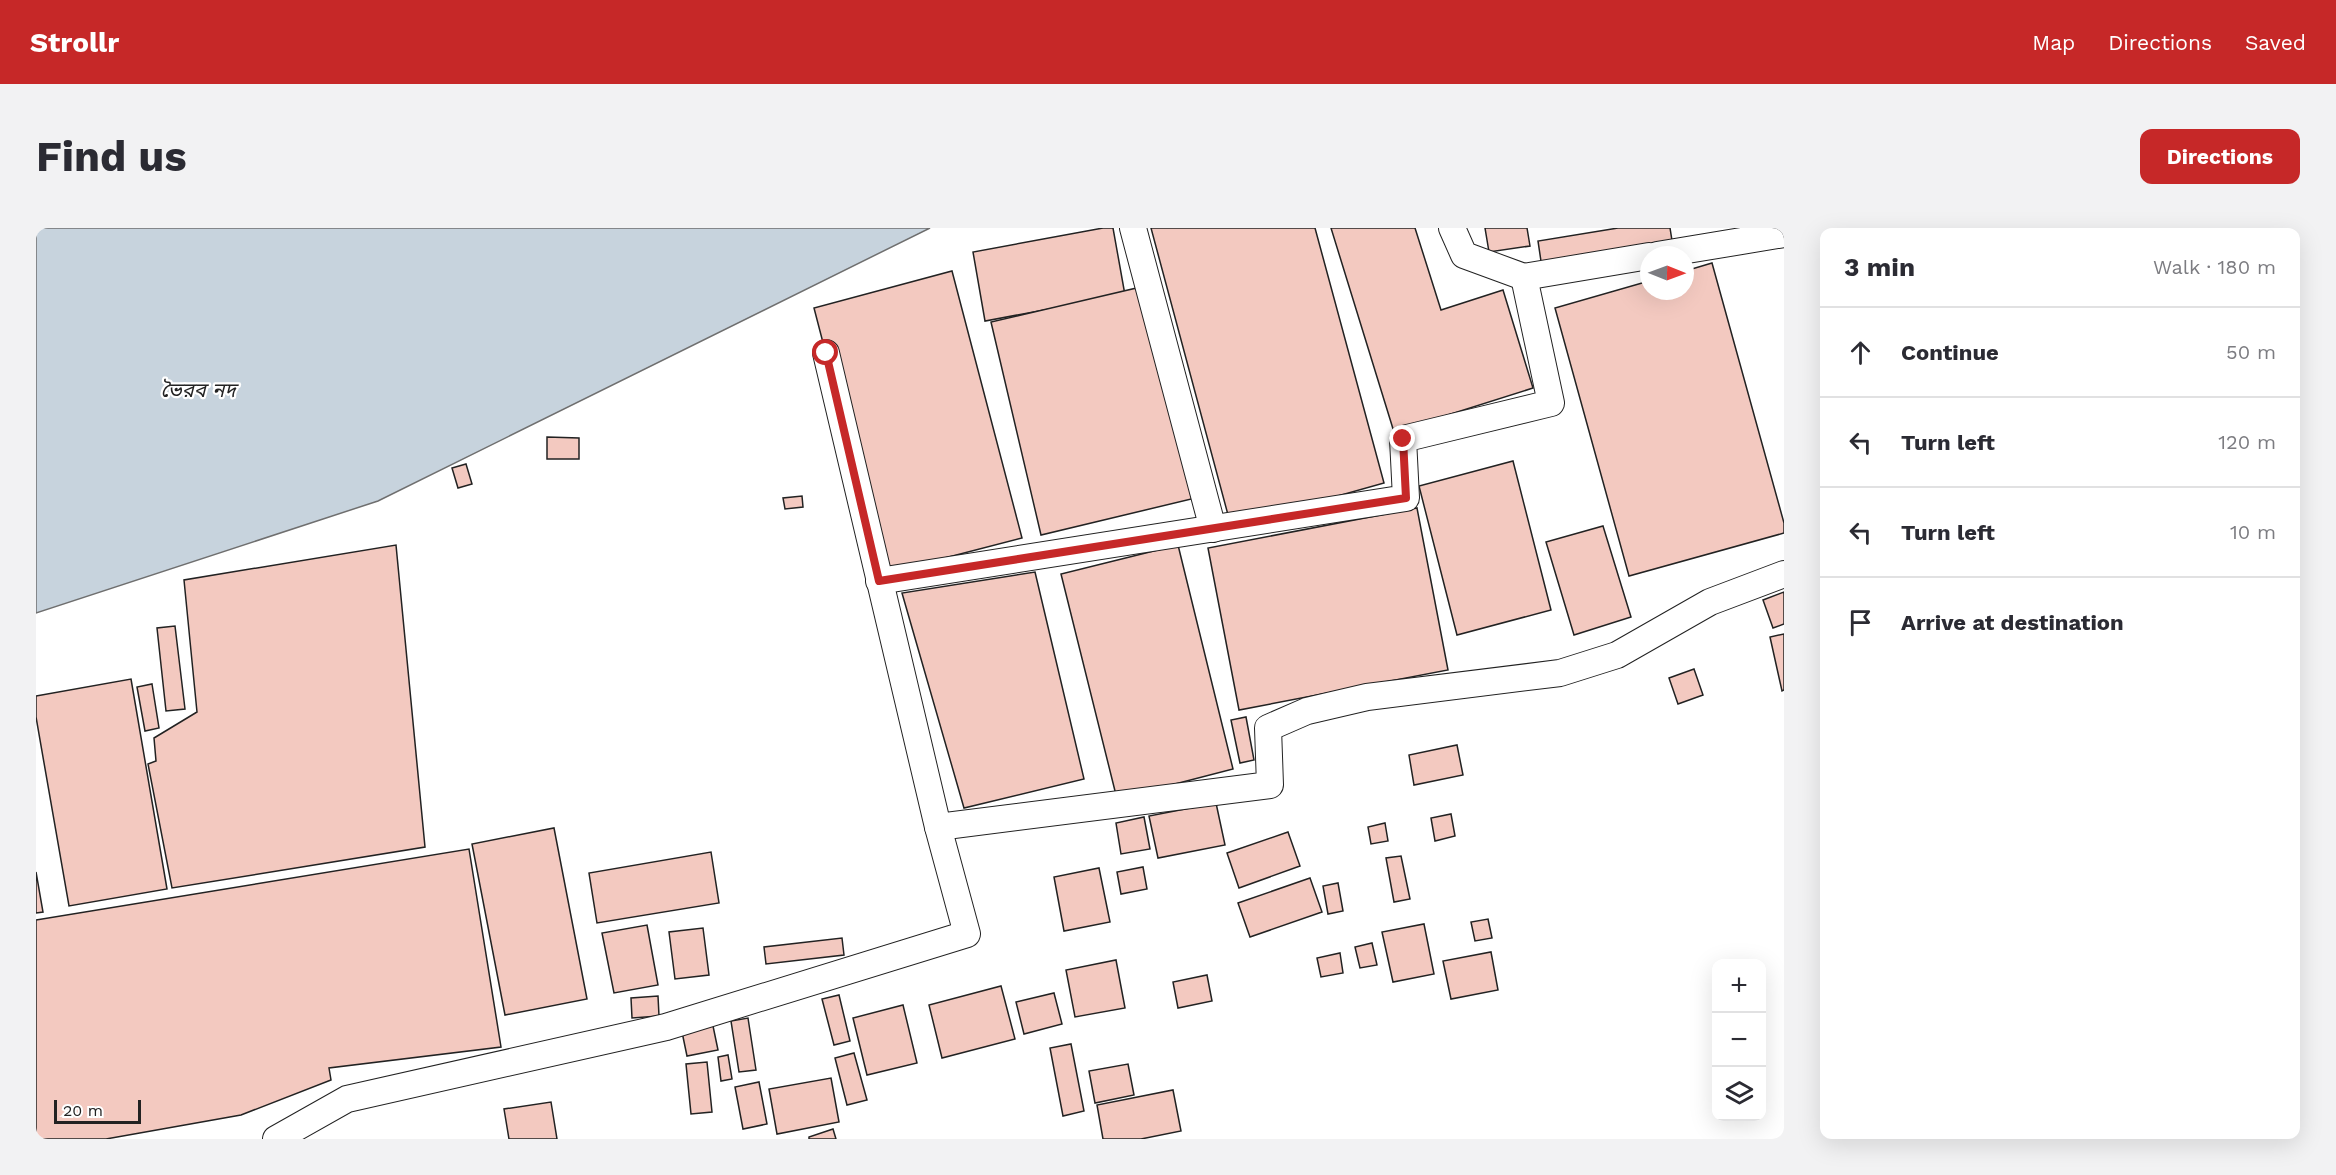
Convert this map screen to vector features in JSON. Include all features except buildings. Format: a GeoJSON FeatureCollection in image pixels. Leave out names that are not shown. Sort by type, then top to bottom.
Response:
{"type":"FeatureCollection","features":[{"type":"Feature","properties":{"kind":"street"},"geometry":{"type":"LineString","coordinates":[[1133,228],[1213,528]]}},
{"type":"Feature","properties":{"kind":"street"},"geometry":{"type":"LineString","coordinates":[[1452,228],[1464,255],[1524,277],[1640,258]]}},
{"type":"Feature","properties":{"kind":"street"},"geometry":{"type":"LineString","coordinates":[[1694,249],[1784,234]]}},
{"type":"Feature","properties":{"kind":"street"},"geometry":{"type":"LineString","coordinates":[[879,581],[1406,498],[1403,439],[1551,403],[1524,277]]}},
{"type":"Feature","properties":{"kind":"street"},"geometry":{"type":"LineString","coordinates":[[276,1139],[348,1099],[666,1027],[967,934],[938,827],[826,353]]}},
{"type":"Feature","properties":{"kind":"street"},"geometry":{"type":"LineString","coordinates":[[938,827],[1270,785],[1268,728],[1297,716],[1367,697],[1560,673],[1617,655],[1710,602],[1784,574]]}},
{"type":"Feature","properties":{"kind":"water","name":"ভৈরব নদ"},"geometry":{"type":"Polygon","coordinates":[[[36,228],[930,228],[378,501],[36,613],[36,228]]]}},
{"type":"Feature","properties":{"kind":"route"},"geometry":{"type":"LineString","coordinates":[[826,353],[879,581],[1406,498],[1403,439]]}}]}
